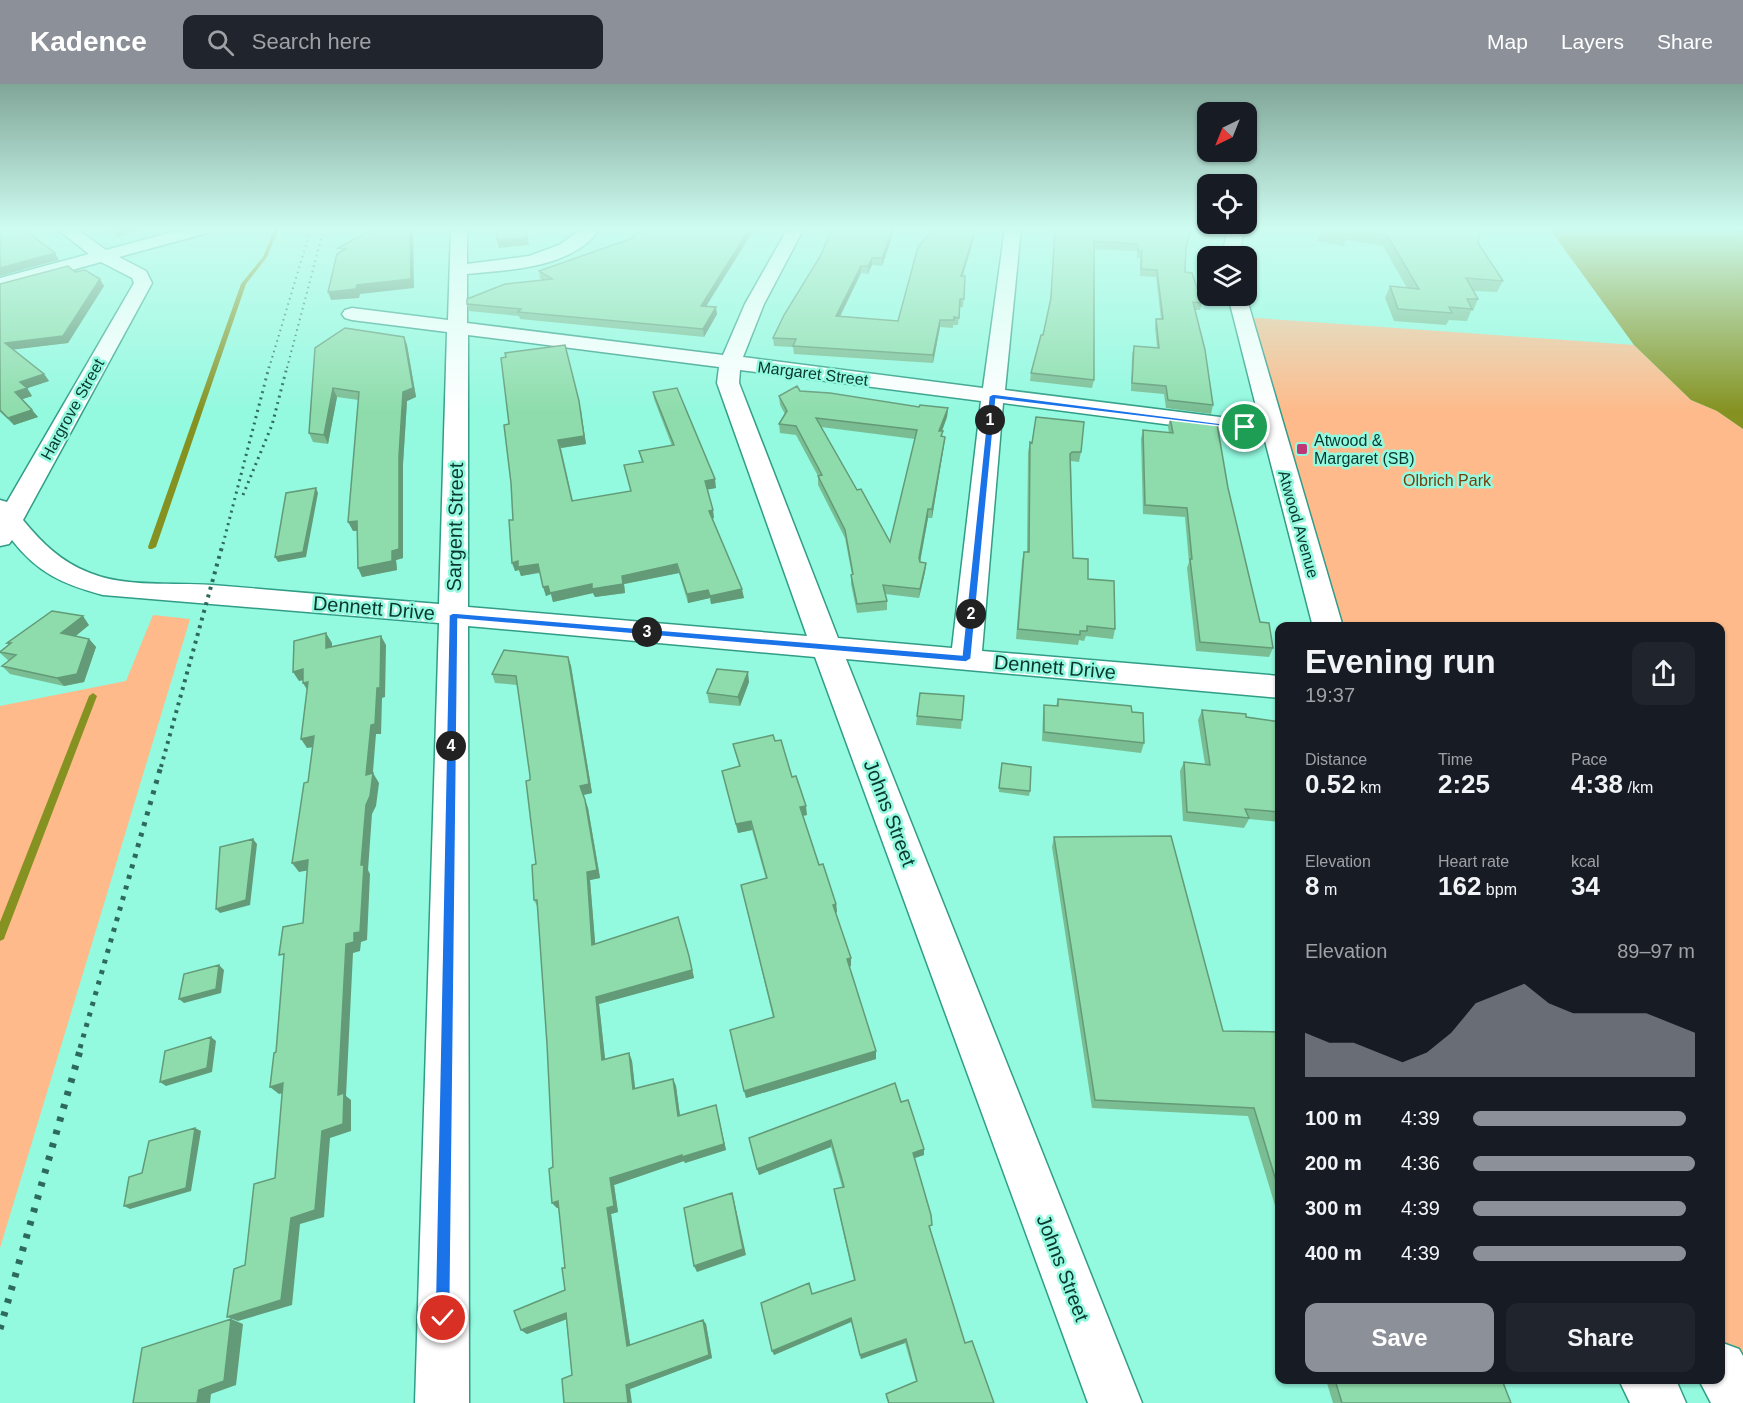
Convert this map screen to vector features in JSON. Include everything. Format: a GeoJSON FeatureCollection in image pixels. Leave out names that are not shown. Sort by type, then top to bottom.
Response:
{"type":"FeatureCollection","features":[{"type":"Feature","properties":{"kind":"street","name":"Hargrove Street"},"geometry":{"type":"LineString","coordinates":[[2,523],[141,290]]}},
{"type":"Feature","properties":{"kind":"street","name":"Sargent Street"},"geometry":{"type":"LineString","coordinates":[[442,1403],[458,290]]}},
{"type":"Feature","properties":{"kind":"street","name":"Johns Street"},"geometry":{"type":"LineString","coordinates":[[763,290],[730,363],[728,383],[1115,1403]]}},
{"type":"Feature","properties":{"kind":"street"},"geometry":{"type":"LineString","coordinates":[[966,659],[1006,290]]}},
{"type":"Feature","properties":{"kind":"street","name":"Atwood Avenue"},"geometry":{"type":"LineString","coordinates":[[1240,306],[1327,622]]}},
{"type":"Feature","properties":{"kind":"street","name":"Margaret Street"},"geometry":{"type":"LineString","coordinates":[[352,315],[1273,431]]}},
{"type":"Feature","properties":{"kind":"street","name":"Dennett Drive"},"geometry":{"type":"LineString","coordinates":[[2,523],[44,560],[73,576],[109,587],[826,646],[1275,687]]}},
{"type":"Feature","properties":{"kind":"street"},"geometry":{"type":"LineString","coordinates":[[1725,1376],[1742,1403]]}},
{"type":"Feature","properties":{"kind":"street"},"geometry":{"type":"LineString","coordinates":[[1648,1384],[1659,1403]]}},
{"type":"Feature","properties":{"kind":"green space","name":"Olbrich Park"},"geometry":{"type":"Polygon","coordinates":[[[1243,317],[1634,345],[1691,400],[1717,411],[1743,429],[1743,1383],[1725,1360],[1725,622],[1327,622],[1243,317]]]}},
{"type":"Feature","properties":{"kind":"green space"},"geometry":{"type":"Polygon","coordinates":[[[153,615],[190,619],[0,1248],[0,706],[126,681],[153,615]]]}},
{"type":"Feature","properties":{"kind":"shaded area"},"geometry":{"type":"Polygon","coordinates":[[[1594,290],[1743,290],[1743,429],[1717,411],[1691,400],[1634,345],[1594,290]]]}},
{"type":"Feature","properties":{"kind":"building"},"geometry":{"type":"Polygon","coordinates":[[[0,290],[93,290],[63,336],[5,343],[44,374],[20,382],[27,388],[15,392],[32,410],[8,418],[0,410],[0,290]]]}},
{"type":"Feature","properties":{"kind":"building"},"geometry":{"type":"Polygon","coordinates":[[[329,290],[351,290],[328,292],[329,290]]]}},
{"type":"Feature","properties":{"kind":"building"},"geometry":{"type":"Polygon","coordinates":[[[491,290],[711,290],[701,306],[716,307],[703,329],[518,312],[521,309],[467,304],[467,299],[491,290]]]}},
{"type":"Feature","properties":{"kind":"building"},"geometry":{"type":"Polygon","coordinates":[[[800,290],[849,290],[836,316],[898,321],[906,290],[964,290],[964,299],[960,299],[959,318],[940,320],[933,355],[793,346],[796,339],[773,338],[800,290]]]}},
{"type":"Feature","properties":{"kind":"building"},"geometry":{"type":"Polygon","coordinates":[[[1051,290],[1094,290],[1094,380],[1031,373],[1041,335],[1043,335],[1051,290]]]}},
{"type":"Feature","properties":{"kind":"building"},"geometry":{"type":"Polygon","coordinates":[[[1159,290],[1197,290],[1197,302],[1193,302],[1205,350],[1213,405],[1168,400],[1166,386],[1132,383],[1134,346],[1159,348],[1156,319],[1163,319],[1159,290]]]}},
{"type":"Feature","properties":{"kind":"building"},"geometry":{"type":"Polygon","coordinates":[[[1391,290],[1473,290],[1478,299],[1467,299],[1472,309],[1449,307],[1452,313],[1398,309],[1391,290]]]}},
{"type":"Feature","properties":{"kind":"building"},"geometry":{"type":"Polygon","coordinates":[[[345,328],[404,337],[413,388],[403,392],[399,456],[399,549],[392,551],[392,561],[358,568],[357,521],[348,522],[359,392],[333,388],[324,435],[309,433],[315,348],[345,328]]]}},
{"type":"Feature","properties":{"kind":"building"},"geometry":{"type":"Polygon","coordinates":[[[565,345],[579,401],[584,436],[558,440],[572,501],[631,491],[624,465],[643,462],[639,451],[674,445],[653,392],[677,388],[715,479],[705,481],[713,510],[709,511],[742,589],[710,596],[708,590],[687,594],[677,564],[622,576],[623,584],[592,589],[592,584],[550,593],[548,586],[543,587],[538,564],[518,567],[518,561],[512,563],[509,520],[513,520],[511,483],[504,425],[509,424],[501,358],[506,357],[505,353],[565,345]]]}},
{"type":"Feature","properties":{"kind":"building"},"geometry":{"type":"Polygon","coordinates":[[[797,386],[800,391],[830,393],[919,407],[920,405],[948,408],[939,431],[943,431],[941,436],[945,437],[932,509],[928,509],[919,558],[920,562],[926,563],[920,589],[883,585],[887,601],[857,604],[845,530],[818,476],[822,475],[796,426],[779,424],[787,411],[779,396],[797,386]],[[816,418],[857,490],[861,489],[890,542],[917,430],[816,418]]]}},
{"type":"Feature","properties":{"kind":"building"},"geometry":{"type":"Polygon","coordinates":[[[1036,417],[1084,422],[1081,452],[1070,454],[1073,558],[1088,559],[1088,579],[1114,581],[1115,629],[1087,626],[1087,631],[1080,631],[1080,635],[1018,629],[1024,552],[1029,552],[1030,442],[1032,443],[1036,417]]]}},
{"type":"Feature","properties":{"kind":"building"},"geometry":{"type":"Polygon","coordinates":[[[1170,418],[1217,424],[1228,488],[1260,622],[1269,623],[1273,648],[1200,642],[1190,559],[1192,559],[1187,508],[1145,505],[1143,430],[1173,433],[1170,418]]]}},
{"type":"Feature","properties":{"kind":"building"},"geometry":{"type":"Polygon","coordinates":[[[316,488],[303,552],[275,557],[286,493],[316,488]]]}},
{"type":"Feature","properties":{"kind":"building"},"geometry":{"type":"Polygon","coordinates":[[[52,611],[83,616],[61,633],[89,639],[77,674],[57,678],[2,666],[16,655],[0,652],[11,643],[7,643],[52,611]]]}},
{"type":"Feature","properties":{"kind":"building"},"geometry":{"type":"Polygon","coordinates":[[[326,633],[326,648],[381,636],[380,688],[377,688],[375,724],[371,725],[366,775],[373,773],[370,796],[366,805],[361,865],[364,865],[360,932],[354,933],[354,942],[346,944],[338,1095],[344,1093],[343,1124],[322,1131],[315,1210],[291,1218],[281,1300],[227,1317],[234,1269],[245,1265],[254,1184],[275,1178],[283,1083],[270,1087],[274,1053],[276,1052],[284,954],[279,955],[283,927],[303,923],[308,860],[292,863],[304,783],[308,782],[314,736],[301,739],[308,682],[303,683],[303,669],[293,672],[294,641],[326,633]]]}},
{"type":"Feature","properties":{"kind":"building"},"geometry":{"type":"Polygon","coordinates":[[[504,650],[568,657],[589,784],[580,786],[585,800],[597,870],[587,872],[592,945],[678,917],[689,956],[692,970],[596,997],[602,1060],[629,1053],[633,1089],[673,1079],[678,1116],[716,1105],[724,1144],[610,1178],[614,1206],[607,1208],[627,1346],[703,1320],[709,1355],[626,1385],[628,1403],[564,1403],[562,1379],[572,1375],[566,1313],[521,1330],[514,1311],[565,1290],[562,1268],[565,1268],[558,1201],[552,1203],[549,1169],[553,1167],[547,1044],[537,900],[534,900],[532,865],[536,864],[526,781],[530,780],[530,776],[516,676],[492,674],[504,650]]]}},
{"type":"Feature","properties":{"kind":"building"},"geometry":{"type":"Polygon","coordinates":[[[717,669],[748,672],[738,697],[707,693],[717,669]]]}},
{"type":"Feature","properties":{"kind":"building"},"geometry":{"type":"Polygon","coordinates":[[[920,693],[964,696],[962,720],[917,716],[920,693]]]}},
{"type":"Feature","properties":{"kind":"building"},"geometry":{"type":"Polygon","coordinates":[[[1058,699],[1131,706],[1132,712],[1143,713],[1144,743],[1044,732],[1044,705],[1058,706],[1058,699]]]}},
{"type":"Feature","properties":{"kind":"building"},"geometry":{"type":"Polygon","coordinates":[[[1202,710],[1246,714],[1246,717],[1275,721],[1275,812],[1245,809],[1249,818],[1187,812],[1184,762],[1210,765],[1202,710]]]}},
{"type":"Feature","properties":{"kind":"building"},"geometry":{"type":"Polygon","coordinates":[[[773,735],[775,741],[781,740],[792,777],[796,776],[806,806],[800,807],[819,865],[823,864],[836,904],[833,905],[851,958],[847,959],[876,1051],[744,1091],[730,1030],[774,1017],[741,885],[767,878],[751,821],[736,824],[722,771],[740,766],[733,744],[773,735]]]}},
{"type":"Feature","properties":{"kind":"building"},"geometry":{"type":"Polygon","coordinates":[[[1002,763],[1031,767],[1030,791],[999,788],[1002,763]]]}},
{"type":"Feature","properties":{"kind":"building"},"geometry":{"type":"Polygon","coordinates":[[[1171,836],[1223,1031],[1275,1032],[1275,1177],[1254,1108],[1095,1100],[1054,837],[1171,836]]]}},
{"type":"Feature","properties":{"kind":"building"},"geometry":{"type":"Polygon","coordinates":[[[253,839],[246,900],[216,909],[220,847],[253,839]]]}},
{"type":"Feature","properties":{"kind":"building"},"geometry":{"type":"Polygon","coordinates":[[[219,965],[216,989],[179,999],[184,974],[219,965]]]}},
{"type":"Feature","properties":{"kind":"building"},"geometry":{"type":"Polygon","coordinates":[[[211,1037],[207,1068],[160,1082],[165,1051],[211,1037]]]}},
{"type":"Feature","properties":{"kind":"building"},"geometry":{"type":"Polygon","coordinates":[[[895,1083],[901,1102],[908,1100],[924,1149],[913,1153],[931,1215],[932,1225],[929,1226],[965,1343],[972,1341],[994,1403],[889,1403],[886,1394],[917,1381],[906,1339],[860,1355],[851,1318],[772,1351],[761,1303],[809,1283],[812,1294],[855,1280],[834,1189],[844,1187],[831,1140],[757,1169],[749,1138],[895,1083]]]}},
{"type":"Feature","properties":{"kind":"building"},"geometry":{"type":"Polygon","coordinates":[[[195,1128],[186,1188],[124,1206],[129,1177],[142,1173],[149,1141],[195,1128]]]}},
{"type":"Feature","properties":{"kind":"building"},"geometry":{"type":"Polygon","coordinates":[[[732,1193],[743,1249],[694,1266],[684,1208],[732,1193]]]}},
{"type":"Feature","properties":{"kind":"building"},"geometry":{"type":"Polygon","coordinates":[[[231,1319],[224,1381],[199,1390],[197,1403],[133,1403],[142,1348],[231,1319]]]}},
{"type":"Feature","properties":{"kind":"building"},"geometry":{"type":"Polygon","coordinates":[[[1336,1384],[1504,1384],[1511,1403],[1342,1403],[1336,1384]]]}},
{"type":"Feature","properties":{"kind":"waterway"},"geometry":{"type":"LineString","coordinates":[[152,547],[242,290]]}},
{"type":"Feature","properties":{"kind":"waterway"},"geometry":{"type":"LineString","coordinates":[[0,936],[93,696]]}},
{"type":"Feature","properties":{"kind":"railway"},"geometry":{"type":"LineString","coordinates":[[269,368],[293,290]]}},
{"type":"Feature","properties":{"kind":"railway"},"geometry":{"type":"LineString","coordinates":[[287,368],[308,290]]}},
{"type":"Feature","properties":{"kind":"railway"},"geometry":{"type":"LineString","coordinates":[[223,544],[269,367]]}},
{"type":"Feature","properties":{"kind":"railway"},"geometry":{"type":"LineString","coordinates":[[243,495],[272,425],[287,367]]}},
{"type":"Feature","properties":{"kind":"railway"},"geometry":{"type":"LineString","coordinates":[[161,767],[223,543]]}},
{"type":"Feature","properties":{"kind":"railway"},"geometry":{"type":"LineString","coordinates":[[80,1048],[161,766]]}},
{"type":"Feature","properties":{"kind":"railway"},"geometry":{"type":"LineString","coordinates":[[0,1329],[81,1047]]}},
{"type":"Feature","properties":{"kind":"place","name":"Atwood & Margaret (SB)"},"geometry":{"type":"Point","coordinates":[1302,449]}},
{"type":"Feature","properties":{"kind":"route"},"geometry":{"type":"LineString","coordinates":[[443,1318],[453,615],[966,659],[993,396],[1245,427]]}}]}
